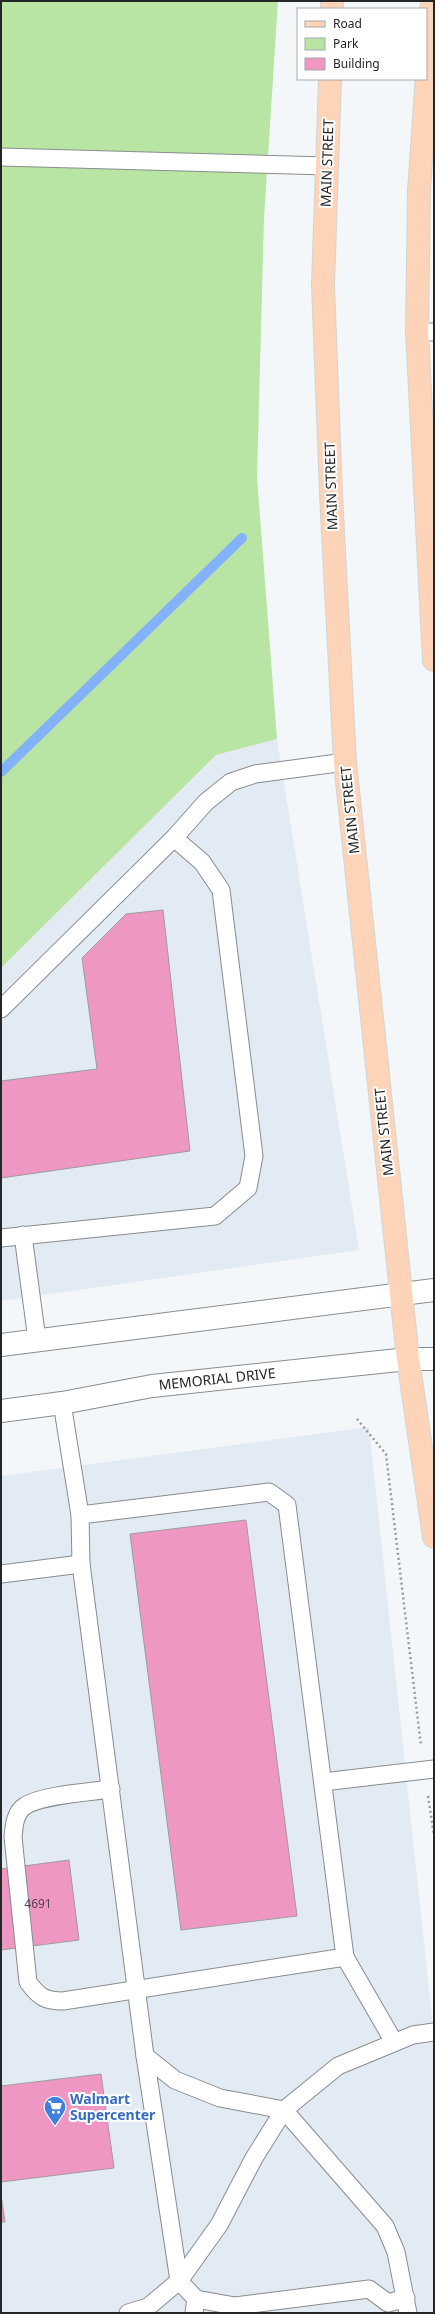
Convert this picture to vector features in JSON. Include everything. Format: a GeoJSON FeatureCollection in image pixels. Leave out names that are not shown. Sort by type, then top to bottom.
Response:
{"type":"FeatureCollection","features":[{"type":"Feature","properties":{"kind":"main road"},"geometry":{"type":"LineString","coordinates":[[427,74],[432,1]]}},
{"type":"Feature","properties":{"kind":"main road","name":"MAIN STREET"},"geometry":{"type":"LineString","coordinates":[[330,80],[323,285],[332,518],[345,762],[408,1359],[434,1537]]}},
{"type":"Feature","properties":{"kind":"main road"},"geometry":{"type":"LineString","coordinates":[[427,80],[419,191],[425,332],[434,660]]}},
{"type":"Feature","properties":{"kind":"street"},"geometry":{"type":"LineString","coordinates":[[1,1345],[434,1290]]}},
{"type":"Feature","properties":{"kind":"street","name":"MEMORIAL DRIVE"},"geometry":{"type":"LineString","coordinates":[[1,1411],[62,1403],[152,1386],[408,1359],[434,1359]]}},
{"type":"Feature","properties":{"kind":"lane"},"geometry":{"type":"LineString","coordinates":[[1,157],[327,166]]}},
{"type":"Feature","properties":{"kind":"lane"},"geometry":{"type":"LineString","coordinates":[[1,1009],[174,838],[206,802],[231,782],[255,774],[345,762]]}},
{"type":"Feature","properties":{"kind":"lane"},"geometry":{"type":"LineString","coordinates":[[1,1238],[215,1216],[248,1188],[254,1156],[221,890],[202,862],[174,838]]}},
{"type":"Feature","properties":{"kind":"lane"},"geometry":{"type":"LineString","coordinates":[[23,1235],[37,1340]]}},
{"type":"Feature","properties":{"kind":"lane"},"geometry":{"type":"LineString","coordinates":[[62,1403],[80,1514],[81,1564],[145,2056],[179,2281],[195,2306],[234,2306],[369,2289],[384,2308],[407,2305],[396,2252],[385,2226],[284,2110],[220,2098],[176,2080],[145,2056]]}},
{"type":"Feature","properties":{"kind":"lane"},"geometry":{"type":"LineString","coordinates":[[80,1514],[269,1492],[287,1505],[324,1782],[345,1957],[394,2042]]}},
{"type":"Feature","properties":{"kind":"lane"},"geometry":{"type":"LineString","coordinates":[[1,1574],[81,1564]]}},
{"type":"Feature","properties":{"kind":"lane"},"geometry":{"type":"LineString","coordinates":[[324,1782],[429,1770]]}},
{"type":"Feature","properties":{"kind":"lane"},"geometry":{"type":"LineString","coordinates":[[111,1789],[38,1800],[24,1806],[14,1820],[13,1836],[28,1982],[38,1996],[48,2001],[63,2001],[345,1957]]}},
{"type":"Feature","properties":{"kind":"lane"},"geometry":{"type":"LineString","coordinates":[[128,2313],[148,2307],[179,2281],[219,2225],[254,2158],[284,2110],[338,2066],[413,2035],[434,2032]]}},
{"type":"Feature","properties":{"kind":"path"},"geometry":{"type":"LineString","coordinates":[[357,1419],[386,1454],[429,1770],[434,1835]]}},
{"type":"Feature","properties":{"kind":"shaded area"},"geometry":{"type":"Polygon","coordinates":[[[277,739],[359,1250],[1,1301],[1,968],[216,755],[277,739]]]}},
{"type":"Feature","properties":{"kind":"shaded area"},"geometry":{"type":"Polygon","coordinates":[[[369,1427],[434,2036],[434,2313],[1,2313],[1,1476],[369,1427]]]}},
{"type":"Feature","properties":{"kind":"green space"},"geometry":{"type":"Polygon","coordinates":[[[1,1],[278,1],[264,218],[257,477],[277,739],[216,755],[1,968],[1,1]]]}},
{"type":"Feature","properties":{"kind":"building"},"geometry":{"type":"Polygon","coordinates":[[[163,910],[190,1151],[1,1178],[1,1081],[97,1069],[82,958],[126,914],[163,910]]]}},
{"type":"Feature","properties":{"kind":"building"},"geometry":{"type":"Polygon","coordinates":[[[246,1520],[297,1916],[181,1930],[130,1534],[246,1520]]]}},
{"type":"Feature","properties":{"kind":"building"},"geometry":{"type":"Polygon","coordinates":[[[69,1860],[79,1940],[1,1950],[1,1869],[69,1860]]]}},
{"type":"Feature","properties":{"kind":"building","name":"Walmart Supercenter"},"geometry":{"type":"Polygon","coordinates":[[[101,2074],[114,2168],[1,2182],[1,2086],[101,2074]]]}},
{"type":"Feature","properties":{"kind":"building"},"geometry":{"type":"Polygon","coordinates":[[[1,2195],[5,2222],[1,2222],[1,2195]]]}},
{"type":"Feature","properties":{"kind":"waterway"},"geometry":{"type":"LineString","coordinates":[[1,772],[242,538]]}},
{"type":"Feature","properties":{"kind":"place","name":"Walmart Supercenter"},"geometry":{"type":"Point","coordinates":[55,2126]}}]}
